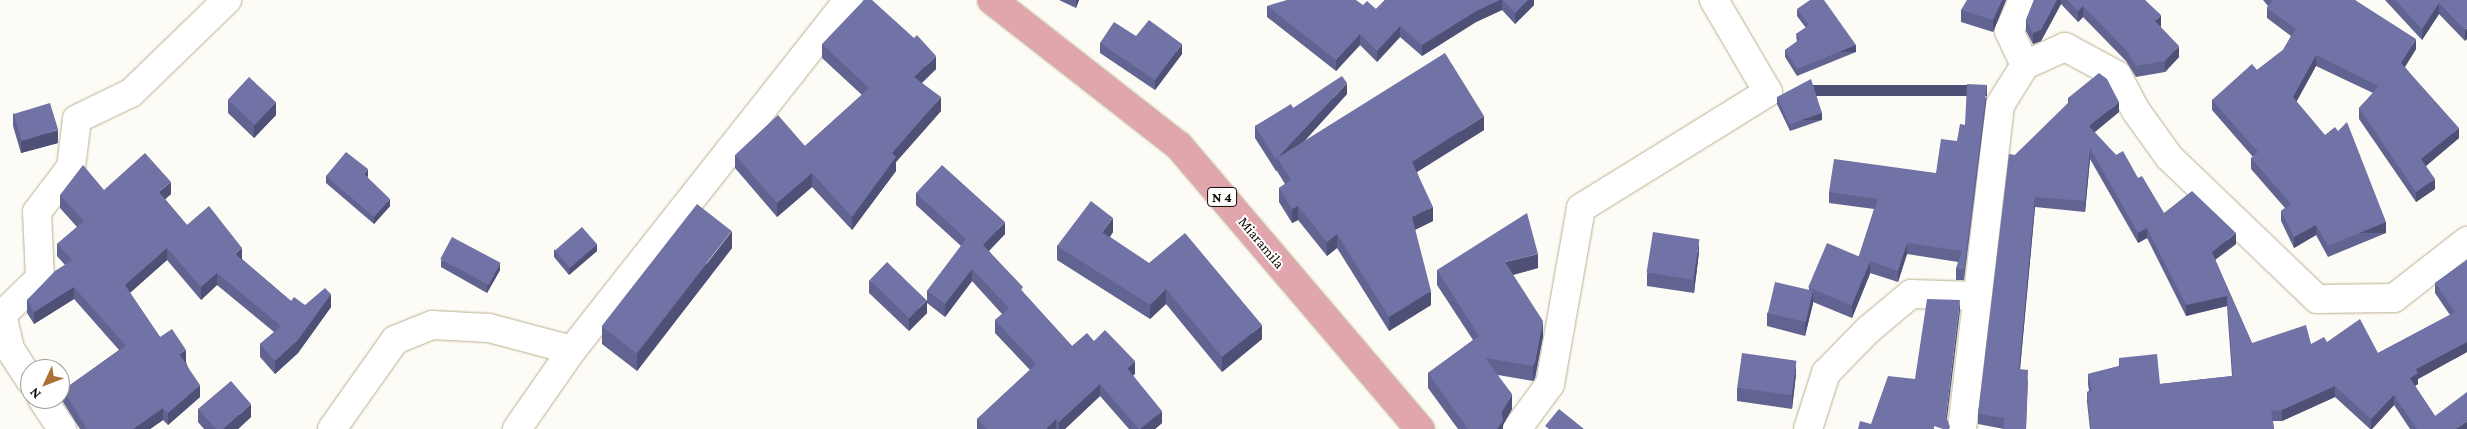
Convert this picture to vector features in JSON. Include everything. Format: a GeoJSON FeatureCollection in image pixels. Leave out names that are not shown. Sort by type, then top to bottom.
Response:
{"type":"FeatureCollection","features":[{"type":"Feature","properties":{"kind":"main road","name":"Miaramila"},"geometry":{"type":"LineString","coordinates":[[992,0],[1179,146],[1420,429]]}},
{"type":"Feature","properties":{"kind":"street"},"geometry":{"type":"LineString","coordinates":[[20,364],[10,349],[1,316],[40,278],[36,212],[71,167],[77,118],[131,93],[227,0]]}},
{"type":"Feature","properties":{"kind":"street"},"geometry":{"type":"LineString","coordinates":[[517,429],[572,350],[848,0]]}},
{"type":"Feature","properties":{"kind":"street"},"geometry":{"type":"LineString","coordinates":[[1517,429],[1550,384],[1581,208],[1768,92],[1714,0]]}},
{"type":"Feature","properties":{"kind":"street"},"geometry":{"type":"LineString","coordinates":[[2023,0],[2009,31],[2025,65]]}},
{"type":"Feature","properties":{"kind":"street"},"geometry":{"type":"LineString","coordinates":[[1962,429],[1976,296],[2000,105],[2025,65],[2065,47],[2117,75],[2136,111],[2169,157],[2317,299],[2394,298],[2467,242]]}},
{"type":"Feature","properties":{"kind":"street"},"geometry":{"type":"LineString","coordinates":[[1808,429],[1826,373],[1911,294],[1976,296]]}},
{"type":"Feature","properties":{"kind":"street"},"geometry":{"type":"LineString","coordinates":[[332,429],[395,340],[432,325],[489,328],[572,350]]}},
{"type":"Feature","properties":{"kind":"street"},"geometry":{"type":"LineString","coordinates":[[49,409],[62,429]]}},
{"type":"Feature","properties":{"kind":"building"},"geometry":{"type":"Polygon","coordinates":[[[864,0],[872,0],[914,38],[917,35],[936,56],[914,77],[941,97],[892,153],[896,157],[852,217],[812,173],[777,203],[735,155],[778,115],[805,146],[869,88],[822,44],[864,0]]]}},
{"type":"Feature","properties":{"kind":"building"},"geometry":{"type":"Polygon","coordinates":[[[1287,0],[1356,0],[1363,5],[1367,1],[1376,9],[1385,0],[1500,0],[1476,11],[1422,45],[1400,26],[1377,51],[1360,34],[1336,60],[1267,6],[1287,0]]]}},
{"type":"Feature","properties":{"kind":"building"},"geometry":{"type":"Polygon","coordinates":[[[1503,0],[1528,0],[1515,13],[1503,0]]]}},
{"type":"Feature","properties":{"kind":"building"},"geometry":{"type":"Polygon","coordinates":[[[1810,0],[1824,0],[1856,45],[1797,69],[1785,50],[1800,39],[1796,34],[1809,25],[1797,9],[1810,0]]]}},
{"type":"Feature","properties":{"kind":"building"},"geometry":{"type":"Polygon","coordinates":[[[1967,0],[2002,0],[1993,20],[1961,10],[1967,0]]]}},
{"type":"Feature","properties":{"kind":"building"},"geometry":{"type":"Polygon","coordinates":[[[2034,0],[2057,0],[2041,30],[2033,33],[2026,20],[2034,0]]]}},
{"type":"Feature","properties":{"kind":"building"},"geometry":{"type":"Polygon","coordinates":[[[2067,0],[2145,0],[2161,15],[2155,21],[2179,46],[2165,61],[2136,66],[2126,50],[2083,6],[2078,11],[2067,0]]]}},
{"type":"Feature","properties":{"kind":"building"},"geometry":{"type":"Polygon","coordinates":[[[2273,0],[2355,0],[2416,39],[2401,63],[2459,128],[2421,159],[2435,179],[2416,192],[2359,108],[2379,86],[2316,55],[2293,97],[2325,135],[2335,127],[2338,131],[2347,122],[2386,222],[2328,246],[2316,225],[2294,237],[2281,211],[2291,204],[2251,158],[2258,152],[2212,100],[2252,64],[2257,70],[2283,50],[2296,29],[2267,8],[2273,0]]]}},
{"type":"Feature","properties":{"kind":"building"},"geometry":{"type":"Polygon","coordinates":[[[2395,0],[2467,0],[2467,28],[2465,30],[2439,3],[2422,29],[2395,0]]]}},
{"type":"Feature","properties":{"kind":"building"},"geometry":{"type":"Polygon","coordinates":[[[1149,20],[1182,44],[1155,80],[1100,43],[1114,22],[1136,36],[1149,20]]]}},
{"type":"Feature","properties":{"kind":"building"},"geometry":{"type":"Polygon","coordinates":[[[1445,53],[1484,116],[1412,162],[1433,207],[1412,217],[1431,291],[1389,317],[1337,234],[1327,242],[1298,206],[1292,209],[1279,188],[1291,180],[1277,158],[1445,53]]]}},
{"type":"Feature","properties":{"kind":"building"},"geometry":{"type":"Polygon","coordinates":[[[2099,73],[2107,79],[2119,102],[2089,126],[2116,155],[2123,151],[2138,178],[2142,176],[2164,213],[2192,191],[2236,233],[2212,252],[2252,343],[2306,325],[2311,344],[2324,337],[2327,342],[2360,319],[2378,353],[2455,312],[2435,283],[2467,260],[2467,342],[2416,369],[2418,373],[2410,378],[2435,416],[2467,392],[2467,421],[2456,429],[2417,429],[2394,395],[2371,419],[2335,386],[2282,410],[2271,411],[2274,429],[2091,429],[2087,392],[2092,391],[2088,374],[2120,366],[2119,358],[2157,354],[2160,384],[2233,376],[2227,296],[2186,305],[2147,228],[2138,233],[2090,148],[2085,201],[2035,197],[2019,369],[2028,370],[2026,429],[2004,429],[2004,418],[1978,414],[2009,154],[2015,155],[2070,101],[2068,98],[2099,73]]]}},
{"type":"Feature","properties":{"kind":"building"},"geometry":{"type":"Polygon","coordinates":[[[1342,76],[1347,83],[1276,160],[1255,126],[1291,104],[1293,108],[1342,76]]]}},
{"type":"Feature","properties":{"kind":"building"},"geometry":{"type":"Polygon","coordinates":[[[249,77],[276,102],[255,125],[228,100],[249,77]]]}},
{"type":"Feature","properties":{"kind":"building"},"geometry":{"type":"Polygon","coordinates":[[[1811,79],[1822,113],[1790,124],[1777,97],[1811,79]]]}},
{"type":"Feature","properties":{"kind":"building"},"geometry":{"type":"Polygon","coordinates":[[[1967,84],[1987,85],[1964,269],[1956,269],[1962,251],[1907,243],[1898,271],[1859,256],[1878,199],[1829,192],[1834,159],[1936,173],[1941,139],[1957,141],[1960,124],[1965,125],[1967,84]]]}},
{"type":"Feature","properties":{"kind":"building"},"geometry":{"type":"Polygon","coordinates":[[[50,103],[58,130],[22,141],[14,114],[50,103]]]}},
{"type":"Feature","properties":{"kind":"building"},"geometry":{"type":"Polygon","coordinates":[[[346,152],[368,169],[364,174],[390,199],[374,217],[326,176],[346,152]]]}},
{"type":"Feature","properties":{"kind":"building"},"geometry":{"type":"Polygon","coordinates":[[[145,153],[171,182],[159,192],[187,225],[209,206],[242,248],[235,254],[291,301],[294,297],[305,305],[325,288],[331,294],[298,340],[275,361],[260,344],[281,326],[217,273],[201,287],[167,248],[125,285],[160,337],[172,329],[186,350],[179,354],[200,385],[168,413],[163,408],[133,429],[87,429],[70,401],[70,385],[126,346],[74,287],[34,312],[27,300],[55,271],[72,260],[57,244],[84,221],[60,195],[83,165],[104,190],[145,153]]]}},
{"type":"Feature","properties":{"kind":"building"},"geometry":{"type":"Polygon","coordinates":[[[942,165],[1005,222],[983,245],[1023,287],[1021,290],[1072,346],[1087,333],[1094,341],[1105,330],[1135,361],[1127,368],[1162,411],[1139,429],[1100,384],[1059,422],[1056,419],[1046,429],[987,429],[977,419],[1036,364],[995,320],[1009,308],[972,269],[945,304],[927,291],[966,239],[916,193],[942,165]]]}},
{"type":"Feature","properties":{"kind":"building"},"geometry":{"type":"Polygon","coordinates":[[[1091,201],[1113,218],[1102,232],[1149,263],[1185,233],[1262,325],[1222,357],[1166,289],[1150,305],[1057,246],[1091,201]]]}},
{"type":"Feature","properties":{"kind":"building"},"geometry":{"type":"Polygon","coordinates":[[[697,204],[732,231],[636,353],[602,326],[697,204]]]}},
{"type":"Feature","properties":{"kind":"building"},"geometry":{"type":"Polygon","coordinates":[[[1527,213],[1538,254],[1505,262],[1543,321],[1535,363],[1533,366],[1485,358],[1512,394],[1502,412],[1503,421],[1497,429],[1468,429],[1428,373],[1479,336],[1437,270],[1527,213]]]}},
{"type":"Feature","properties":{"kind":"building"},"geometry":{"type":"Polygon","coordinates":[[[582,227],[597,244],[570,268],[555,251],[582,227]]]}},
{"type":"Feature","properties":{"kind":"building"},"geometry":{"type":"Polygon","coordinates":[[[1653,232],[1699,239],[1693,280],[1647,272],[1653,232]]]}},
{"type":"Feature","properties":{"kind":"building"},"geometry":{"type":"Polygon","coordinates":[[[452,237],[501,263],[489,285],[440,259],[452,237]]]}},
{"type":"Feature","properties":{"kind":"building"},"geometry":{"type":"Polygon","coordinates":[[[1827,243],[1870,261],[1852,306],[1808,287],[1827,243]]]}},
{"type":"Feature","properties":{"kind":"building"},"geometry":{"type":"Polygon","coordinates":[[[887,262],[927,300],[909,318],[870,280],[887,262]]]}},
{"type":"Feature","properties":{"kind":"building"},"geometry":{"type":"Polygon","coordinates":[[[1775,282],[1813,291],[1806,322],[1768,313],[1775,282]]]}},
{"type":"Feature","properties":{"kind":"building"},"geometry":{"type":"Polygon","coordinates":[[[1927,299],[1960,300],[1946,416],[1949,429],[1934,426],[1934,429],[1858,429],[1860,421],[1871,424],[1888,376],[1915,379],[1927,299]]]}},
{"type":"Feature","properties":{"kind":"building"},"geometry":{"type":"Polygon","coordinates":[[[1742,353],[1796,361],[1792,395],[1737,388],[1742,353]]]}},
{"type":"Feature","properties":{"kind":"building"},"geometry":{"type":"Polygon","coordinates":[[[231,381],[251,404],[223,429],[216,429],[198,409],[231,381]]]}},
{"type":"Feature","properties":{"kind":"building"},"geometry":{"type":"Polygon","coordinates":[[[1559,409],[1584,429],[1549,429],[1545,426],[1559,409]]]}}]}
